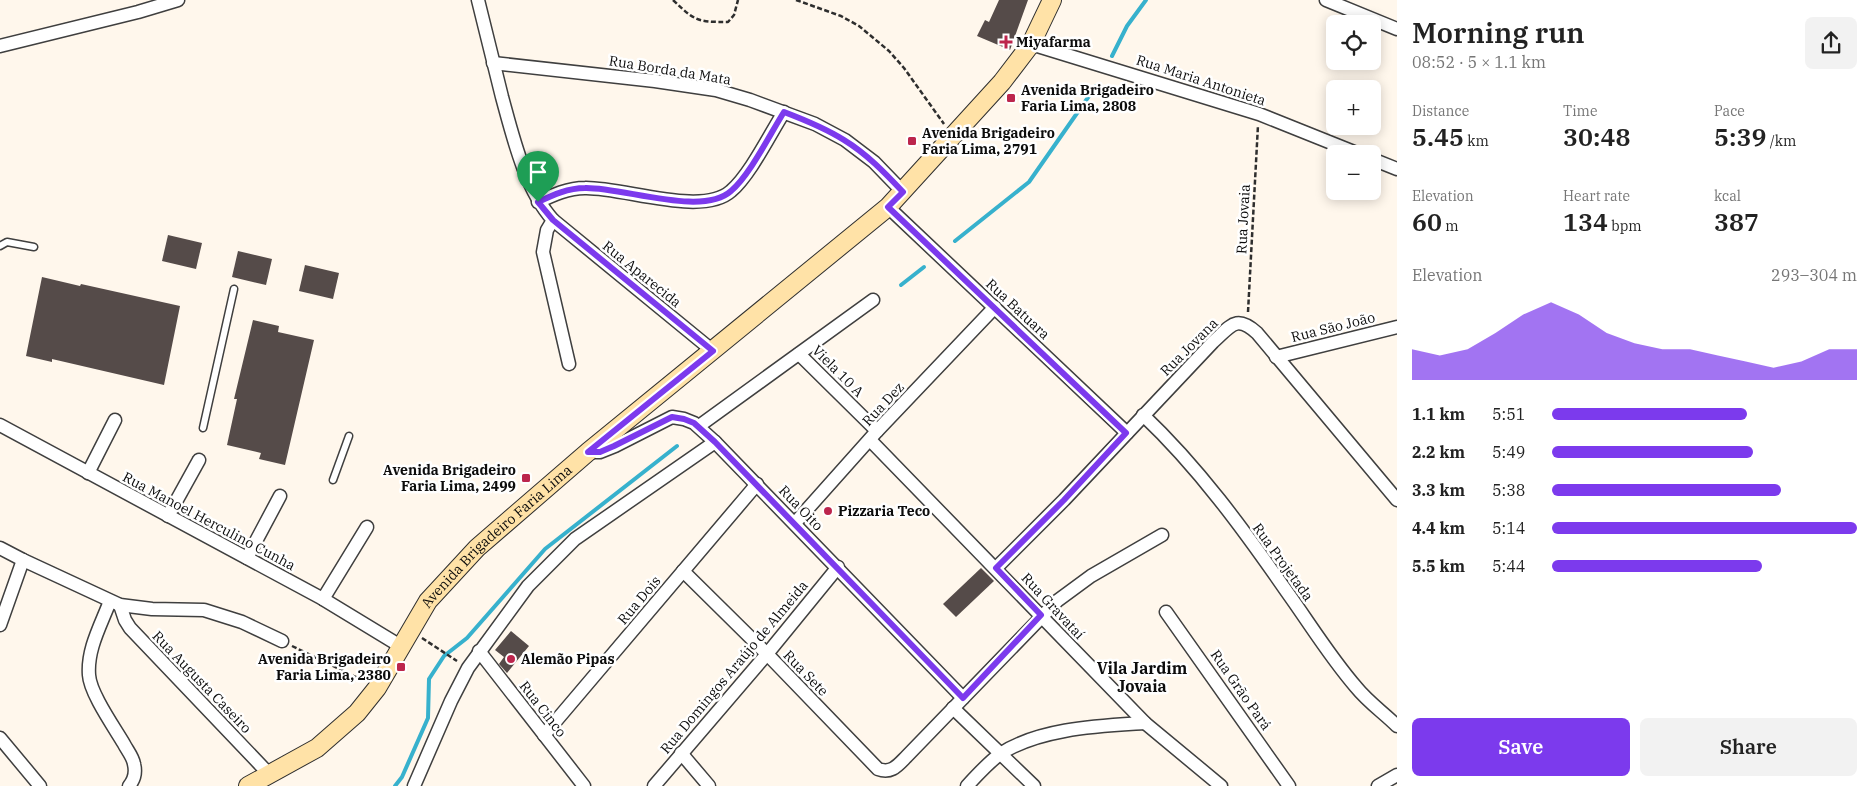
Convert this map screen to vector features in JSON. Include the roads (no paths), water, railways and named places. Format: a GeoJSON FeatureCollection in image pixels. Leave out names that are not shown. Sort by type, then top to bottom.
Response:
{"type":"FeatureCollection","features":[{"type":"Feature","properties":{"kind":"main road","name":"Avenida Brigadeiro Faria Lima"},"geometry":{"type":"LineString","coordinates":[[248,786],[317,748],[357,713],[378,688],[428,601],[476,548],[588,452],[888,207],[1002,82],[1030,44],[1052,0]]}},
{"type":"Feature","properties":{"kind":"street"},"geometry":{"type":"LineString","coordinates":[[0,46],[138,12],[178,0]]}},
{"type":"Feature","properties":{"kind":"street","name":"Rua Aparecida"},"geometry":{"type":"LineString","coordinates":[[478,0],[513,135],[538,202],[553,220],[713,351]]}},
{"type":"Feature","properties":{"kind":"street"},"geometry":{"type":"LineString","coordinates":[[1326,0],[1397,29]]}},
{"type":"Feature","properties":{"kind":"street","name":"Rua Maria Antonieta"},"geometry":{"type":"LineString","coordinates":[[1030,44],[1259,114],[1336,145]]}},
{"type":"Feature","properties":{"kind":"street","name":"Rua Borda da Mata"},"geometry":{"type":"LineString","coordinates":[[494,63],[558,69],[716,90],[750,100],[815,124],[845,140],[874,162],[903,192]]}},
{"type":"Feature","properties":{"kind":"street"},"geometry":{"type":"LineString","coordinates":[[538,202],[556,194],[584,188],[600,188],[696,202],[720,199],[731,191],[744,177],[784,112]]}},
{"type":"Feature","properties":{"kind":"street"},"geometry":{"type":"LineString","coordinates":[[1381,163],[1397,169]]}},
{"type":"Feature","properties":{"kind":"street","name":"Rua Batuara"},"geometry":{"type":"LineString","coordinates":[[888,207],[1126,433]]}},
{"type":"Feature","properties":{"kind":"street"},"geometry":{"type":"LineString","coordinates":[[553,220],[547,230],[543,252],[569,364]]}},
{"type":"Feature","properties":{"kind":"street"},"geometry":{"type":"LineString","coordinates":[[699,426],[873,300]]}},
{"type":"Feature","properties":{"kind":"street","name":"Rua Dez"},"geometry":{"type":"LineString","coordinates":[[795,523],[873,435],[995,307]]}},
{"type":"Feature","properties":{"kind":"street","name":"Rua Jovana"},"geometry":{"type":"LineString","coordinates":[[996,568],[1064,500],[1212,342],[1230,326],[1239,322],[1247,324],[1257,333],[1276,357]]}},
{"type":"Feature","properties":{"kind":"street"},"geometry":{"type":"LineString","coordinates":[[1393,328],[1397,340]]}},
{"type":"Feature","properties":{"kind":"street","name":"Rua São João"},"geometry":{"type":"LineString","coordinates":[[1276,357],[1393,328]]}},
{"type":"Feature","properties":{"kind":"street","name":"Viela 10 A"},"geometry":{"type":"LineString","coordinates":[[799,354],[873,435]]}},
{"type":"Feature","properties":{"kind":"street"},"geometry":{"type":"LineString","coordinates":[[1276,357],[1397,500]]}},
{"type":"Feature","properties":{"kind":"street","name":"Rua Projetada"},"geometry":{"type":"LineString","coordinates":[[1143,415],[1174,447],[1220,502],[1357,689],[1397,726]]}},
{"type":"Feature","properties":{"kind":"street","name":"Rua Oito"},"geometry":{"type":"LineString","coordinates":[[588,452],[600,452],[672,417],[684,419],[699,426],[838,567],[963,698]]}},
{"type":"Feature","properties":{"kind":"street"},"geometry":{"type":"LineString","coordinates":[[88,473],[115,420]]}},
{"type":"Feature","properties":{"kind":"street","name":"Rua Manoel Herculino Cunha"},"geometry":{"type":"LineString","coordinates":[[0,424],[324,599],[402,646]]}},
{"type":"Feature","properties":{"kind":"street","name":"Rua Gravataí"},"geometry":{"type":"LineString","coordinates":[[873,435],[996,568],[1145,723],[1221,786]]}},
{"type":"Feature","properties":{"kind":"street"},"geometry":{"type":"LineString","coordinates":[[414,786],[451,701],[479,651],[528,586],[574,540],[715,442]]}},
{"type":"Feature","properties":{"kind":"street"},"geometry":{"type":"LineString","coordinates":[[168,516],[199,460]]}},
{"type":"Feature","properties":{"kind":"street","name":"Rua Dois"},"geometry":{"type":"LineString","coordinates":[[544,735],[757,484]]}},
{"type":"Feature","properties":{"kind":"street"},"geometry":{"type":"LineString","coordinates":[[247,558],[280,496]]}},
{"type":"Feature","properties":{"kind":"street"},"geometry":{"type":"LineString","coordinates":[[324,599],[367,526]]}},
{"type":"Feature","properties":{"kind":"street","name":"Rua Sete"},"geometry":{"type":"LineString","coordinates":[[682,571],[767,654],[878,769],[886,772],[893,769],[1041,615],[1073,588],[1162,535]]}},
{"type":"Feature","properties":{"kind":"street"},"geometry":{"type":"LineString","coordinates":[[0,548],[115,603],[152,609],[204,610],[242,622],[282,641]]}},
{"type":"Feature","properties":{"kind":"street"},"geometry":{"type":"LineString","coordinates":[[0,625],[23,560]]}},
{"type":"Feature","properties":{"kind":"street","name":"Rua Domingos Araújo de Almeida"},"geometry":{"type":"LineString","coordinates":[[654,786],[767,654],[838,567]]}},
{"type":"Feature","properties":{"kind":"street"},"geometry":{"type":"LineString","coordinates":[[115,603],[91,651],[89,676],[109,718],[134,762],[134,776],[129,786]]}},
{"type":"Feature","properties":{"kind":"street","name":"Rua Augusta Caseiro"},"geometry":{"type":"LineString","coordinates":[[115,603],[130,628],[270,775]]}},
{"type":"Feature","properties":{"kind":"street","name":"Rua Grão Pará"},"geometry":{"type":"LineString","coordinates":[[1166,612],[1290,786]]}},
{"type":"Feature","properties":{"kind":"street","name":"Rua Cinco"},"geometry":{"type":"LineString","coordinates":[[479,651],[584,786]]}},
{"type":"Feature","properties":{"kind":"street"},"geometry":{"type":"LineString","coordinates":[[953,708],[1034,786]]}},
{"type":"Feature","properties":{"kind":"street"},"geometry":{"type":"LineString","coordinates":[[967,786],[1001,754],[1024,743],[1052,734],[1086,727],[1145,723]]}},
{"type":"Feature","properties":{"kind":"street"},"geometry":{"type":"LineString","coordinates":[[0,738],[40,786]]}},
{"type":"Feature","properties":{"kind":"street"},"geometry":{"type":"LineString","coordinates":[[681,753],[708,786]]}},
{"type":"Feature","properties":{"kind":"street"},"geometry":{"type":"LineString","coordinates":[[1378,786],[1396,777]]}},
{"type":"Feature","properties":{"kind":"lane"},"geometry":{"type":"LineString","coordinates":[[0,246],[7,242],[34,247]]}},
{"type":"Feature","properties":{"kind":"lane"},"geometry":{"type":"LineString","coordinates":[[203,428],[234,290]]}},
{"type":"Feature","properties":{"kind":"lane"},"geometry":{"type":"LineString","coordinates":[[333,480],[349,436]]}},
{"type":"Feature","properties":{"kind":"waterway"},"geometry":{"type":"LineString","coordinates":[[1112,56],[1127,26],[1146,0]]}},
{"type":"Feature","properties":{"kind":"waterway"},"geometry":{"type":"LineString","coordinates":[[955,241],[1029,182],[1096,86]]}},
{"type":"Feature","properties":{"kind":"waterway"},"geometry":{"type":"LineString","coordinates":[[901,285],[924,267]]}},
{"type":"Feature","properties":{"kind":"waterway"},"geometry":{"type":"LineString","coordinates":[[395,786],[402,777],[428,718],[429,679],[444,656],[467,638],[545,549],[677,446]]}},
{"type":"Feature","properties":{"kind":"place","name":"Miyafarma"},"geometry":{"type":"Point","coordinates":[1006,42]}},
{"type":"Feature","properties":{"kind":"place","name":"Avenida Brigadeiro Faria Lima, 2808"},"geometry":{"type":"Point","coordinates":[1011,98]}},
{"type":"Feature","properties":{"kind":"place","name":"Avenida Brigadeiro Faria Lima, 2791"},"geometry":{"type":"Point","coordinates":[912,141]}},
{"type":"Feature","properties":{"kind":"place","name":"Avenida Brigadeiro Faria Lima, 2499"},"geometry":{"type":"Point","coordinates":[526,478]}},
{"type":"Feature","properties":{"kind":"place","name":"Pizzaria Teco"},"geometry":{"type":"Point","coordinates":[828,511]}},
{"type":"Feature","properties":{"kind":"place","name":"Alemão Pipas"},"geometry":{"type":"Point","coordinates":[511,659]}},
{"type":"Feature","properties":{"kind":"place","name":"Avenida Brigadeiro Faria Lima, 2380"},"geometry":{"type":"Point","coordinates":[401,667]}},
{"type":"Feature","properties":{"kind":"district","name":"Vila Jardim Jovaia"},"geometry":{"type":"Point","coordinates":[1142,677]}}]}
